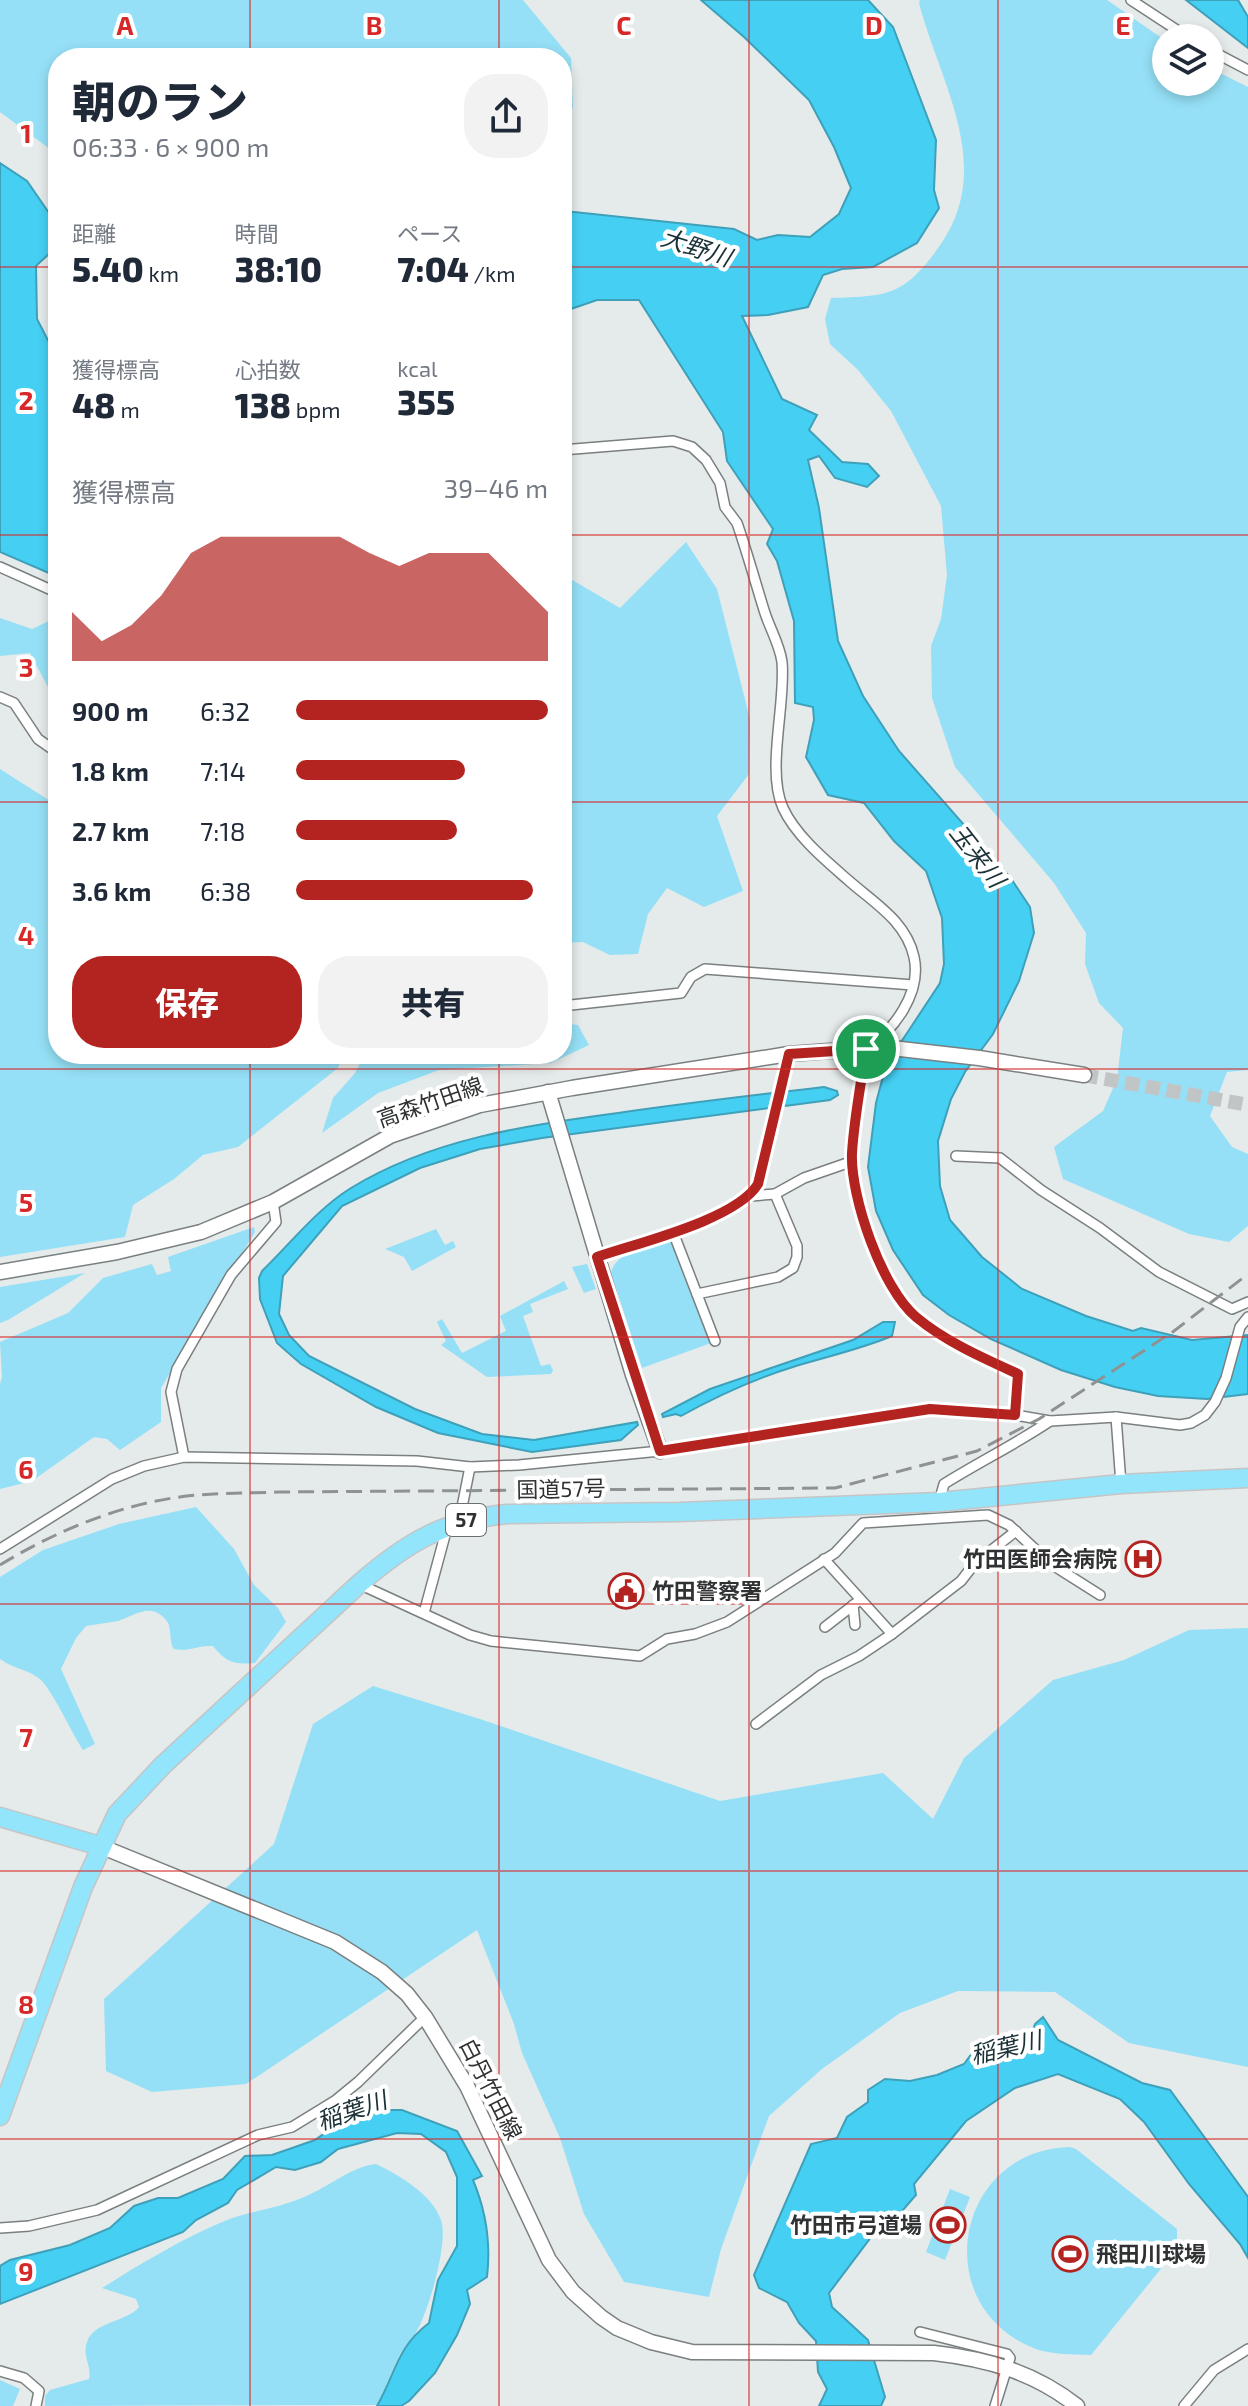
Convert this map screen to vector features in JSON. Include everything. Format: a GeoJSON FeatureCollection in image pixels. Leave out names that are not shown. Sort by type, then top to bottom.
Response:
{"type":"FeatureCollection","features":[{"type":"Feature","properties":{"kind":"highway","name":"国道57号"},"geometry":{"type":"LineString","coordinates":[[0,2116],[83,1887],[117,1814],[142,1786],[359,1584],[410,1543],[454,1524],[507,1514],[679,1512],[939,1502],[1121,1484],[1248,1478]]}},
{"type":"Feature","properties":{"kind":"highway"},"geometry":{"type":"LineString","coordinates":[[0,1817],[100,1846]]}},
{"type":"Feature","properties":{"kind":"main road","name":"高森竹田線"},"geometry":{"type":"LineString","coordinates":[[0,1272],[182,1238],[273,1202],[390,1136],[480,1105],[548,1092],[789,1054],[883,1047],[1002,1061],[1084,1075]]}},
{"type":"Feature","properties":{"kind":"main road"},"geometry":{"type":"LineString","coordinates":[[548,1092],[660,1451]]}},
{"type":"Feature","properties":{"kind":"main road","name":"白丹竹田線"},"geometry":{"type":"LineString","coordinates":[[100,1846],[335,1942],[382,1972],[407,1994],[425,2017],[467,2086],[549,2260],[573,2292],[617,2328],[670,2348],[713,2353],[903,2353],[964,2356],[1007,2366]]}},
{"type":"Feature","properties":{"kind":"main road"},"geometry":{"type":"LineString","coordinates":[[1007,2366],[1035,2378],[1077,2406]]}},
{"type":"Feature","properties":{"kind":"street"},"geometry":{"type":"LineString","coordinates":[[1131,0],[1168,24]]}},
{"type":"Feature","properties":{"kind":"street"},"geometry":{"type":"LineString","coordinates":[[1224,57],[1248,70]]}},
{"type":"Feature","properties":{"kind":"street"},"geometry":{"type":"LineString","coordinates":[[572,449],[673,441],[692,447],[706,460],[720,483],[725,507],[737,523],[782,661],[777,777],[782,805],[795,829],[847,879],[886,910],[906,934],[915,960],[913,985],[899,1018],[866,1049],[853,1161],[860,1205],[871,1241],[884,1273],[913,1315],[976,1356],[1018,1374],[1015,1415]]}},
{"type":"Feature","properties":{"kind":"street"},"geometry":{"type":"LineString","coordinates":[[0,567],[48,589]]}},
{"type":"Feature","properties":{"kind":"street"},"geometry":{"type":"LineString","coordinates":[[0,697],[14,703],[38,739],[48,746]]}},
{"type":"Feature","properties":{"kind":"street"},"geometry":{"type":"LineString","coordinates":[[572,1005],[681,993],[691,977],[705,969],[913,985]]}},
{"type":"Feature","properties":{"kind":"street"},"geometry":{"type":"LineString","coordinates":[[751,1196],[758,1184],[789,1054]]}},
{"type":"Feature","properties":{"kind":"street"},"geometry":{"type":"LineString","coordinates":[[956,1156],[1000,1158],[1159,1272],[1232,1309],[1248,1302]]}},
{"type":"Feature","properties":{"kind":"street"},"geometry":{"type":"LineString","coordinates":[[597,1257],[696,1224],[751,1196],[775,1194],[804,1178],[853,1161]]}},
{"type":"Feature","properties":{"kind":"street"},"geometry":{"type":"LineString","coordinates":[[697,1294],[778,1277],[793,1268],[797,1246],[775,1194]]}},
{"type":"Feature","properties":{"kind":"street"},"geometry":{"type":"LineString","coordinates":[[184,1457],[171,1392],[177,1369],[231,1275],[276,1222],[273,1202]]}},
{"type":"Feature","properties":{"kind":"street"},"geometry":{"type":"LineString","coordinates":[[673,1232],[715,1341]]}},
{"type":"Feature","properties":{"kind":"street"},"geometry":{"type":"LineString","coordinates":[[0,1549],[112,1479],[144,1466],[184,1457],[417,1461],[470,1467],[519,1465],[660,1451],[930,1409],[1015,1415],[1050,1421],[1116,1417],[1180,1425],[1191,1423],[1205,1415],[1215,1402],[1226,1378],[1240,1327],[1248,1317]]}},
{"type":"Feature","properties":{"kind":"street"},"geometry":{"type":"LineString","coordinates":[[1116,1417],[1121,1484]]}},
{"type":"Feature","properties":{"kind":"street"},"geometry":{"type":"LineString","coordinates":[[939,1502],[944,1484],[1050,1421]]}},
{"type":"Feature","properties":{"kind":"street"},"geometry":{"type":"LineString","coordinates":[[424,1613],[470,1467]]}},
{"type":"Feature","properties":{"kind":"street"},"geometry":{"type":"LineString","coordinates":[[359,1584],[470,1635],[491,1641],[640,1656],[667,1639],[695,1634],[727,1622],[835,1553],[863,1523],[988,1515],[1016,1531],[1051,1564],[1100,1595]]}},
{"type":"Feature","properties":{"kind":"street"},"geometry":{"type":"LineString","coordinates":[[756,1724],[821,1675],[859,1656],[892,1634],[961,1581],[975,1563],[1016,1531]]}},
{"type":"Feature","properties":{"kind":"street"},"geometry":{"type":"LineString","coordinates":[[824,1559],[856,1603],[892,1634]]}},
{"type":"Feature","properties":{"kind":"street"},"geometry":{"type":"LineString","coordinates":[[855,1625],[856,1603]]}},
{"type":"Feature","properties":{"kind":"street"},"geometry":{"type":"LineString","coordinates":[[825,1627],[856,1603]]}},
{"type":"Feature","properties":{"kind":"street"},"geometry":{"type":"LineString","coordinates":[[0,2228],[29,2226],[97,2210],[258,2135],[292,2127],[336,2100],[358,2082],[425,2017]]}},
{"type":"Feature","properties":{"kind":"street"},"geometry":{"type":"LineString","coordinates":[[920,2332],[1000,2350],[1010,2358],[995,2406]]}},
{"type":"Feature","properties":{"kind":"street"},"geometry":{"type":"LineString","coordinates":[[1184,2406],[1214,2370],[1248,2349]]}},
{"type":"Feature","properties":{"kind":"street"},"geometry":{"type":"LineString","coordinates":[[0,2371],[24,2378],[39,2391],[36,2406]]}},
{"type":"Feature","properties":{"kind":"shaded area"},"geometry":{"type":"Polygon","coordinates":[[[0,0],[523,0],[563,48],[48,48],[48,148],[0,112],[0,0]]]}},
{"type":"Feature","properties":{"kind":"shaded area"},"geometry":{"type":"Polygon","coordinates":[[[920,0],[1107,0],[1152,31],[1152,96],[1224,96],[1224,75],[1248,87],[1248,1070],[1227,1072],[1210,1116],[1232,1147],[1248,1154],[1248,1226],[1229,1242],[1189,1234],[1063,1179],[1054,1147],[1103,1111],[1117,1079],[1123,1028],[1099,1003],[1085,964],[1086,933],[1054,883],[955,767],[932,698],[931,646],[941,619],[947,575],[941,506],[891,411],[858,370],[830,344],[825,319],[831,298],[891,291],[913,277],[936,251],[954,220],[963,189],[964,159],[959,128],[920,0]]]}},
{"type":"Feature","properties":{"kind":"shaded area"},"geometry":{"type":"Polygon","coordinates":[[[686,542],[717,589],[750,719],[749,774],[717,816],[743,891],[704,907],[667,888],[648,914],[638,954],[610,955],[583,942],[572,943],[572,580],[620,608],[686,542]]]}},
{"type":"Feature","properties":{"kind":"shaded area"},"geometry":{"type":"Polygon","coordinates":[[[0,618],[32,629],[48,621],[48,687],[30,653],[0,656],[0,618]]]}},
{"type":"Feature","properties":{"kind":"shaded area"},"geometry":{"type":"Polygon","coordinates":[[[0,769],[48,800],[48,1064],[339,1064],[238,1147],[203,1155],[174,1179],[133,1205],[125,1237],[0,1257],[0,769]]]}},
{"type":"Feature","properties":{"kind":"shaded area"},"geometry":{"type":"Polygon","coordinates":[[[572,1024],[578,1025],[589,1045],[572,1053],[572,1024]]]}},
{"type":"Feature","properties":{"kind":"shaded area"},"geometry":{"type":"Polygon","coordinates":[[[360,1064],[535,1064],[439,1070],[378,1093],[322,1133],[333,1098],[360,1064]]]}},
{"type":"Feature","properties":{"kind":"shaded area"},"geometry":{"type":"Polygon","coordinates":[[[254,1227],[255,1232],[161,1388],[161,1422],[120,1450],[107,1439],[94,1437],[32,1481],[0,1489],[0,1342],[68,1313],[103,1278],[152,1264],[157,1275],[171,1271],[168,1257],[254,1227]]]}},
{"type":"Feature","properties":{"kind":"shaded area"},"geometry":{"type":"Polygon","coordinates":[[[436,1229],[445,1245],[453,1241],[456,1247],[412,1271],[404,1257],[385,1249],[436,1229]]]}},
{"type":"Feature","properties":{"kind":"shaded area"},"geometry":{"type":"Polygon","coordinates":[[[667,1240],[672,1243],[711,1343],[642,1368],[611,1273],[626,1255],[667,1240]]]}},
{"type":"Feature","properties":{"kind":"shaded area"},"geometry":{"type":"Polygon","coordinates":[[[587,1264],[596,1289],[584,1293],[572,1267],[587,1264]]]}},
{"type":"Feature","properties":{"kind":"shaded area"},"geometry":{"type":"Polygon","coordinates":[[[85,1273],[8,1320],[0,1323],[0,1287],[85,1273]]]}},
{"type":"Feature","properties":{"kind":"shaded area"},"geometry":{"type":"Polygon","coordinates":[[[564,1281],[568,1289],[530,1304],[533,1312],[523,1316],[541,1366],[550,1364],[551,1374],[487,1377],[441,1345],[446,1341],[437,1322],[442,1319],[462,1353],[506,1331],[500,1316],[564,1281]]]}},
{"type":"Feature","properties":{"kind":"shaded area"},"geometry":{"type":"Polygon","coordinates":[[[196,1507],[234,1549],[254,1585],[278,1608],[286,1622],[255,1663],[248,1664],[226,1659],[213,1646],[174,1649],[167,1622],[154,1611],[86,1626],[76,1638],[61,1669],[95,1744],[83,1750],[40,1679],[0,1659],[0,1577],[43,1550],[119,1524],[196,1507]]]}},
{"type":"Feature","properties":{"kind":"shaded area"},"geometry":{"type":"Polygon","coordinates":[[[1248,1628],[1248,2067],[1129,2043],[1055,1992],[958,1991],[900,2013],[822,2069],[769,2116],[721,2249],[709,2297],[624,2282],[584,2214],[560,2138],[522,2053],[514,2024],[477,1930],[246,2084],[152,2092],[106,2071],[104,1999],[274,1844],[313,1724],[373,1686],[720,1801],[883,1773],[933,1819],[964,1758],[1053,1680],[1124,1660],[1189,1630],[1248,1628]]]}},
{"type":"Feature","properties":{"kind":"shaded area","name":"飛田川球場"},"geometry":{"type":"Polygon","coordinates":[[[1070,2147],[1177,2229],[1177,2249],[1091,2355],[1036,2349],[1001,2329],[979,2301],[968,2268],[969,2234],[980,2201],[1000,2174],[1031,2155],[1070,2147]]]}},
{"type":"Feature","properties":{"kind":"shaded area"},"geometry":{"type":"Polygon","coordinates":[[[376,2164],[423,2194],[437,2211],[443,2230],[440,2260],[426,2311],[415,2334],[400,2354],[378,2405],[45,2406],[45,2396],[50,2390],[89,2379],[86,2347],[91,2335],[139,2307],[136,2299],[102,2288],[163,2251],[211,2227],[295,2201],[348,2173],[376,2164]]]}},
{"type":"Feature","properties":{"kind":"shaded area","name":"竹田市弓道場"},"geometry":{"type":"Polygon","coordinates":[[[950,2189],[970,2197],[945,2260],[926,2252],[950,2189]]]}},
{"type":"Feature","properties":{"kind":"shaded area"},"geometry":{"type":"Polygon","coordinates":[[[0,2380],[20,2389],[13,2406],[0,2406],[0,2380]]]}},
{"type":"Feature","properties":{"kind":"water"},"geometry":{"type":"Polygon","coordinates":[[[701,0],[868,0],[893,27],[936,140],[934,190],[939,208],[917,243],[873,267],[842,269],[823,275],[808,307],[768,315],[742,316],[782,399],[817,415],[809,430],[842,462],[868,464],[879,476],[867,487],[835,478],[819,456],[808,460],[819,508],[838,641],[863,696],[899,751],[1010,877],[1030,907],[1034,933],[1019,981],[993,1034],[965,1072],[951,1099],[938,1141],[940,1186],[950,1220],[982,1257],[1022,1289],[1086,1316],[1133,1331],[1141,1328],[1192,1340],[1248,1335],[1248,1394],[1207,1399],[1158,1396],[1115,1387],[1061,1370],[991,1339],[949,1315],[923,1295],[893,1250],[876,1211],[868,1167],[876,1103],[886,1065],[940,983],[944,964],[942,918],[926,871],[894,841],[864,803],[828,795],[806,757],[814,720],[813,707],[795,703],[794,621],[777,561],[767,544],[773,529],[727,461],[723,432],[639,300],[597,300],[572,309],[572,212],[734,229],[757,240],[778,235],[810,237],[839,214],[851,188],[809,100],[701,0]]]}},
{"type":"Feature","properties":{"kind":"water"},"geometry":{"type":"Polygon","coordinates":[[[1186,0],[1238,0],[1248,17],[1248,48],[1224,29],[1224,24],[1217,24],[1186,0]]]}},
{"type":"Feature","properties":{"kind":"water"},"geometry":{"type":"Polygon","coordinates":[[[0,163],[27,181],[48,211],[48,255],[36,266],[37,319],[48,340],[48,573],[0,552],[0,163]]]}},
{"type":"Feature","properties":{"kind":"water"},"geometry":{"type":"Polygon","coordinates":[[[824,1087],[837,1091],[838,1095],[830,1100],[542,1138],[480,1149],[420,1168],[342,1206],[283,1276],[279,1314],[289,1335],[309,1356],[415,1409],[482,1434],[534,1440],[637,1422],[638,1425],[621,1440],[532,1452],[438,1433],[376,1407],[301,1364],[277,1343],[260,1299],[259,1278],[262,1271],[327,1206],[382,1171],[447,1146],[515,1129],[644,1109],[824,1087]]]}},
{"type":"Feature","properties":{"kind":"water"},"geometry":{"type":"Polygon","coordinates":[[[883,1322],[895,1322],[892,1336],[767,1376],[681,1416],[663,1417],[662,1414],[710,1389],[853,1340],[883,1322]]]}},
{"type":"Feature","properties":{"kind":"water","name":"稲葉川"},"geometry":{"type":"Polygon","coordinates":[[[1043,2017],[1058,2040],[1142,2083],[1170,2090],[1248,2197],[1248,2258],[1144,2122],[1120,2099],[1058,2074],[1015,2088],[966,2121],[914,2184],[916,2195],[889,2226],[878,2228],[829,2293],[832,2307],[868,2340],[885,2397],[881,2406],[819,2406],[827,2389],[818,2372],[816,2341],[799,2323],[787,2302],[759,2288],[754,2275],[811,2144],[837,2138],[847,2117],[868,2102],[868,2090],[885,2079],[910,2081],[937,2075],[964,2064],[973,2052],[1029,2041],[1035,2024],[1043,2017]]]}},
{"type":"Feature","properties":{"kind":"water"},"geometry":{"type":"Polygon","coordinates":[[[376,2110],[402,2110],[457,2131],[482,2176],[473,2180],[488,2240],[487,2277],[467,2290],[470,2304],[457,2335],[435,2373],[401,2406],[377,2406],[403,2352],[429,2323],[438,2280],[457,2246],[457,2177],[446,2152],[421,2134],[397,2133],[338,2149],[321,2162],[295,2170],[276,2167],[237,2190],[228,2203],[196,2220],[183,2232],[0,2304],[0,2266],[10,2260],[70,2245],[110,2228],[134,2206],[158,2198],[178,2198],[223,2179],[245,2156],[272,2155],[315,2140],[350,2115],[376,2110]]]}},
{"type":"Feature","properties":{"kind":"tunnel"},"geometry":{"type":"LineString","coordinates":[[1084,1075],[1248,1105]]}},
{"type":"Feature","properties":{"kind":"railway"},"geometry":{"type":"LineString","coordinates":[[0,1565],[46,1540],[120,1510],[197,1495],[835,1488],[977,1451],[1039,1419],[1174,1331],[1248,1274]]}},
{"type":"Feature","properties":{"kind":"place","name":"竹田医師会病院"},"geometry":{"type":"Point","coordinates":[1143,1559]}},
{"type":"Feature","properties":{"kind":"place","name":"竹田警察署"},"geometry":{"type":"Point","coordinates":[626,1591]}},
{"type":"Feature","properties":{"kind":"place","name":"竹田市弓道場"},"geometry":{"type":"Point","coordinates":[948,2225]}},
{"type":"Feature","properties":{"kind":"place","name":"飛田川球場"},"geometry":{"type":"Point","coordinates":[1070,2254]}},
{"type":"Feature","properties":{"kind":"route"},"geometry":{"type":"LineString","coordinates":[[866,1049],[852,1154],[860,1205],[884,1273],[913,1315],[976,1356],[1018,1374],[1015,1415],[930,1409],[660,1451],[597,1257],[696,1224],[751,1196],[758,1184],[789,1054],[866,1049]]}},
{"type":"Feature","properties":{"kind":"water label","name":"大野川"},"geometry":{"type":"Point","coordinates":[696,248]}},
{"type":"Feature","properties":{"kind":"water label","name":"玉来川"},"geometry":{"type":"Point","coordinates":[977,856]}}]}
